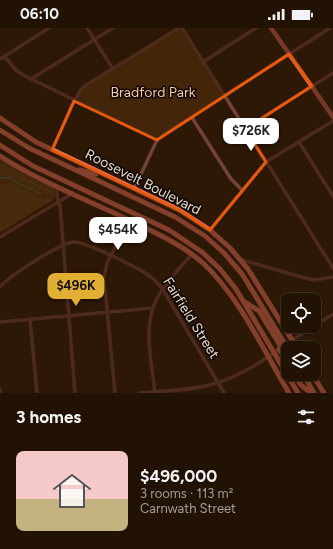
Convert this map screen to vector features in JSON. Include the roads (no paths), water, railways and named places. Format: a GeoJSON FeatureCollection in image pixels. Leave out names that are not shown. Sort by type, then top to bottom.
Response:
{"type":"FeatureCollection","features":[{"type":"Feature","properties":{"kind":"highway","name":"Roosevelt Boulevard"},"geometry":{"type":"LineString","coordinates":[[0,118],[22,134],[181,212],[210,230],[242,260],[292,340]]}},
{"type":"Feature","properties":{"kind":"highway","name":"Roosevelt Boulevard"},"geometry":{"type":"LineString","coordinates":[[0,130],[29,148],[175,217],[211,242],[230,260],[245,278],[281,348]]}},
{"type":"Feature","properties":{"kind":"highway","name":"Roosevelt Boulevard"},"geometry":{"type":"LineString","coordinates":[[0,145],[33,166],[176,234],[202,252],[226,276],[281,348]]}},
{"type":"Feature","properties":{"kind":"highway"},"geometry":{"type":"LineString","coordinates":[[0,156],[22,169],[165,237],[192,254],[209,269],[225,287],[289,393]]}},
{"type":"Feature","properties":{"kind":"highway"},"geometry":{"type":"LineString","coordinates":[[69,167],[107,176]]}},
{"type":"Feature","properties":{"kind":"highway"},"geometry":{"type":"LineString","coordinates":[[115,213],[145,219]]}},
{"type":"Feature","properties":{"kind":"highway"},"geometry":{"type":"LineString","coordinates":[[244,301],[258,311],[281,348]]}},
{"type":"Feature","properties":{"kind":"highway","name":"Roosevelt Boulevard"},"geometry":{"type":"LineString","coordinates":[[293,381],[298,393]]}},
{"type":"Feature","properties":{"kind":"highway"},"geometry":{"type":"LineString","coordinates":[[298,381],[300,385],[311,393]]}},
{"type":"Feature","properties":{"kind":"highway"},"geometry":{"type":"LineString","coordinates":[[307,381],[314,393]]}},
{"type":"Feature","properties":{"kind":"highway"},"geometry":{"type":"LineString","coordinates":[[316,381],[322,391]]}},
{"type":"Feature","properties":{"kind":"main road"},"geometry":{"type":"LineString","coordinates":[[271,28],[333,117]]}},
{"type":"Feature","properties":{"kind":"street"},"geometry":{"type":"LineString","coordinates":[[49,28],[2,58],[17,71],[31,80],[158,140]]}},
{"type":"Feature","properties":{"kind":"street"},"geometry":{"type":"LineString","coordinates":[[87,28],[113,68]]}},
{"type":"Feature","properties":{"kind":"street"},"geometry":{"type":"LineString","coordinates":[[31,80],[113,28]]}},
{"type":"Feature","properties":{"kind":"street"},"geometry":{"type":"LineString","coordinates":[[52,150],[74,101],[83,87],[179,28]]}},
{"type":"Feature","properties":{"kind":"street"},"geometry":{"type":"LineString","coordinates":[[182,28],[333,268]]}},
{"type":"Feature","properties":{"kind":"street"},"geometry":{"type":"LineString","coordinates":[[203,62],[256,28]]}},
{"type":"Feature","properties":{"kind":"street"},"geometry":{"type":"LineString","coordinates":[[134,189],[158,140],[164,134],[330,28]]}},
{"type":"Feature","properties":{"kind":"street"},"geometry":{"type":"LineString","coordinates":[[245,128],[333,73]]}},
{"type":"Feature","properties":{"kind":"street"},"geometry":{"type":"LineString","coordinates":[[191,116],[231,179],[243,191]]}},
{"type":"Feature","properties":{"kind":"street"},"geometry":{"type":"LineString","coordinates":[[210,230],[266,162],[333,121]]}},
{"type":"Feature","properties":{"kind":"street"},"geometry":{"type":"LineString","coordinates":[[299,142],[333,196]]}},
{"type":"Feature","properties":{"kind":"street"},"geometry":{"type":"LineString","coordinates":[[56,185],[58,203],[60,205],[75,393]]}},
{"type":"Feature","properties":{"kind":"street"},"geometry":{"type":"LineString","coordinates":[[0,237],[73,193]]}},
{"type":"Feature","properties":{"kind":"street"},"geometry":{"type":"LineString","coordinates":[[115,393],[104,277],[106,266],[129,220]]}},
{"type":"Feature","properties":{"kind":"street","name":"Fairfield Street"},"geometry":{"type":"LineString","coordinates":[[63,244],[75,242],[83,243],[146,274],[162,289],[224,393]]}},
{"type":"Feature","properties":{"kind":"street"},"geometry":{"type":"LineString","coordinates":[[0,287],[8,279],[63,244]]}},
{"type":"Feature","properties":{"kind":"street"},"geometry":{"type":"LineString","coordinates":[[155,392],[149,326],[153,308],[162,289],[192,254]]}},
{"type":"Feature","properties":{"kind":"street"},"geometry":{"type":"LineString","coordinates":[[242,260],[314,280],[333,278]]}},
{"type":"Feature","properties":{"kind":"street"},"geometry":{"type":"LineString","coordinates":[[0,322],[153,308]]}},
{"type":"Feature","properties":{"kind":"street"},"geometry":{"type":"LineString","coordinates":[[321,322],[333,314]]}},
{"type":"Feature","properties":{"kind":"street"},"geometry":{"type":"LineString","coordinates":[[30,319],[37,393]]}},
{"type":"Feature","properties":{"kind":"street"},"geometry":{"type":"LineString","coordinates":[[292,340],[303,333]]}},
{"type":"Feature","properties":{"kind":"street"},"geometry":{"type":"LineString","coordinates":[[139,393],[191,388],[218,383],[243,372],[281,348]]}},
{"type":"Feature","properties":{"kind":"street"},"geometry":{"type":"LineString","coordinates":[[191,388],[192,393]]}},
{"type":"Feature","properties":{"kind":"waterway"},"geometry":{"type":"LineString","coordinates":[[0,178],[9,178],[41,194]]}},
{"type":"Feature","properties":{"kind":"park label","name":"Bradford Park"},"geometry":{"type":"Point","coordinates":[153,92]}}]}
